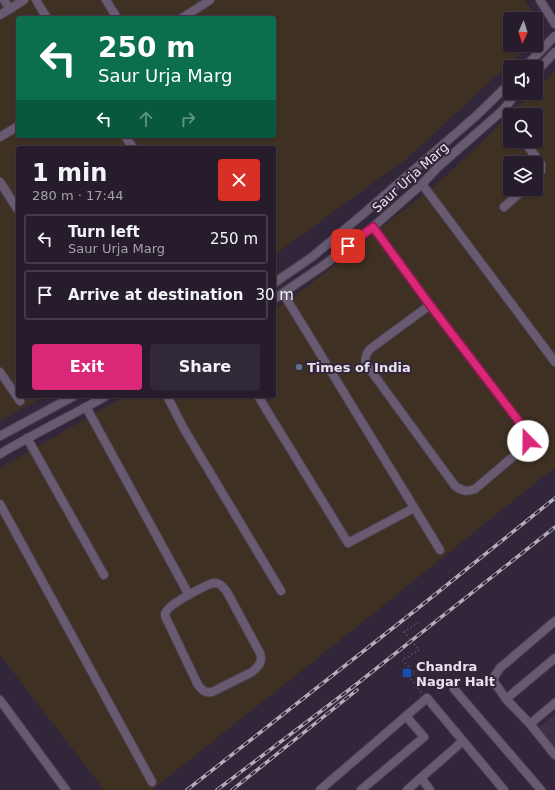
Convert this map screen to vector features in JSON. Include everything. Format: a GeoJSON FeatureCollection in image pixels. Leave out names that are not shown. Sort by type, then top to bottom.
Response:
{"type":"FeatureCollection","features":[{"type":"Feature","properties":{"kind":"street"},"geometry":{"type":"LineString","coordinates":[[4,0],[10,9]]}},
{"type":"Feature","properties":{"kind":"street"},"geometry":{"type":"LineString","coordinates":[[0,15],[24,0]]}},
{"type":"Feature","properties":{"kind":"street"},"geometry":{"type":"LineString","coordinates":[[36,0],[46,16]]}},
{"type":"Feature","properties":{"kind":"street"},"geometry":{"type":"LineString","coordinates":[[106,0],[116,16]]}},
{"type":"Feature","properties":{"kind":"street"},"geometry":{"type":"LineString","coordinates":[[185,16],[210,0]]}},
{"type":"Feature","properties":{"kind":"street"},"geometry":{"type":"LineString","coordinates":[[540,0],[555,24]]}},
{"type":"Feature","properties":{"kind":"street"},"geometry":{"type":"LineString","coordinates":[[533,60],[555,36]]}},
{"type":"Feature","properties":{"kind":"street"},"geometry":{"type":"LineString","coordinates":[[543,66],[553,58]]}},
{"type":"Feature","properties":{"kind":"street","name":"Saur Urja Marg"},"geometry":{"type":"LineString","coordinates":[[276,282],[312,257],[363,214],[476,116],[503,90]]}},
{"type":"Feature","properties":{"kind":"street","name":"Saur Urja Marg"},"geometry":{"type":"LineString","coordinates":[[276,299],[373,227],[502,111],[512,100]]}},
{"type":"Feature","properties":{"kind":"street"},"geometry":{"type":"LineString","coordinates":[[0,137],[16,127]]}},
{"type":"Feature","properties":{"kind":"street"},"geometry":{"type":"LineString","coordinates":[[0,182],[16,207]]}},
{"type":"Feature","properties":{"kind":"street"},"geometry":{"type":"LineString","coordinates":[[422,184],[555,362]]}},
{"type":"Feature","properties":{"kind":"street"},"geometry":{"type":"LineString","coordinates":[[504,207],[516,196]]}},
{"type":"Feature","properties":{"kind":"street"},"geometry":{"type":"LineString","coordinates":[[373,227],[430,305],[527,432],[528,441],[522,450],[475,489],[468,491],[464,491],[455,486],[366,364],[365,359],[370,349],[430,305]]}},
{"type":"Feature","properties":{"kind":"street"},"geometry":{"type":"LineString","coordinates":[[283,294],[440,550]]}},
{"type":"Feature","properties":{"kind":"street"},"geometry":{"type":"LineString","coordinates":[[0,372],[16,395]]}},
{"type":"Feature","properties":{"kind":"street"},"geometry":{"type":"LineString","coordinates":[[0,436],[70,398]]}},
{"type":"Feature","properties":{"kind":"street"},"geometry":{"type":"LineString","coordinates":[[0,454],[102,398]]}},
{"type":"Feature","properties":{"kind":"street"},"geometry":{"type":"LineString","coordinates":[[169,398],[184,429],[282,591]]}},
{"type":"Feature","properties":{"kind":"street"},"geometry":{"type":"LineString","coordinates":[[259,398],[348,543],[414,508]]}},
{"type":"Feature","properties":{"kind":"street"},"geometry":{"type":"LineString","coordinates":[[86,407],[189,595]]}},
{"type":"Feature","properties":{"kind":"street"},"geometry":{"type":"LineString","coordinates":[[27,438],[104,575]]}},
{"type":"Feature","properties":{"kind":"street"},"geometry":{"type":"LineString","coordinates":[[0,504],[152,782]]}},
{"type":"Feature","properties":{"kind":"street"},"geometry":{"type":"LineString","coordinates":[[213,583],[218,583],[222,586],[232,600],[260,653],[262,658],[261,664],[252,672],[212,692],[207,693],[202,691],[165,614],[169,607],[189,595],[213,583]]}},
{"type":"Feature","properties":{"kind":"street"},"geometry":{"type":"LineString","coordinates":[[555,621],[500,668],[494,677],[496,686],[506,699],[530,724],[555,755]]}},
{"type":"Feature","properties":{"kind":"street"},"geometry":{"type":"LineString","coordinates":[[506,699],[555,658]]}},
{"type":"Feature","properties":{"kind":"street"},"geometry":{"type":"LineString","coordinates":[[454,689],[542,790]]}},
{"type":"Feature","properties":{"kind":"street"},"geometry":{"type":"LineString","coordinates":[[320,790],[426,698],[504,790]]}},
{"type":"Feature","properties":{"kind":"street"},"geometry":{"type":"LineString","coordinates":[[0,700],[66,790]]}},
{"type":"Feature","properties":{"kind":"street"},"geometry":{"type":"LineString","coordinates":[[530,724],[555,703]]}},
{"type":"Feature","properties":{"kind":"street"},"geometry":{"type":"LineString","coordinates":[[361,790],[424,737],[406,716]]}},
{"type":"Feature","properties":{"kind":"street"},"geometry":{"type":"LineString","coordinates":[[407,790],[463,741]]}},
{"type":"Feature","properties":{"kind":"street"},"geometry":{"type":"LineString","coordinates":[[421,778],[430,790]]}},
{"type":"Feature","properties":{"kind":"path"},"geometry":{"type":"LineString","coordinates":[[421,621],[404,632],[419,650],[402,660],[415,673],[409,677],[426,698]]}},
{"type":"Feature","properties":{"kind":"shaded area"},"geometry":{"type":"Polygon","coordinates":[[[0,0],[525,0],[532,12],[503,12],[503,52],[522,52],[513,60],[503,60],[503,69],[408,158],[276,254],[276,146],[16,146],[16,398],[41,398],[0,421],[0,0]]]}},
{"type":"Feature","properties":{"kind":"shaded area"},"geometry":{"type":"Polygon","coordinates":[[[555,71],[555,467],[152,790],[104,790],[0,655],[0,468],[122,398],[276,398],[276,308],[290,300],[444,178],[503,121],[503,148],[543,148],[543,108],[516,108],[525,100],[543,100],[543,82],[555,71]]]}},
{"type":"Feature","properties":{"kind":"shaded area"},"geometry":{"type":"Polygon","coordinates":[[[555,714],[555,746],[539,727],[555,714]]]}},
{"type":"Feature","properties":{"kind":"railway"},"geometry":{"type":"LineString","coordinates":[[187,790],[555,498]]}},
{"type":"Feature","properties":{"kind":"railway"},"geometry":{"type":"LineString","coordinates":[[217,790],[358,683],[555,527]]}},
{"type":"Feature","properties":{"kind":"railway"},"geometry":{"type":"LineString","coordinates":[[232,790],[357,690]]}},
{"type":"Feature","properties":{"kind":"place","name":"Times of India"},"geometry":{"type":"Point","coordinates":[299,367]}},
{"type":"Feature","properties":{"kind":"place","name":"Chandra Nagar Halt"},"geometry":{"type":"Point","coordinates":[407,673]}},
{"type":"Feature","properties":{"kind":"route"},"geometry":{"type":"LineString","coordinates":[[348,246],[373,227],[430,305],[527,432],[528,441]]}}]}
